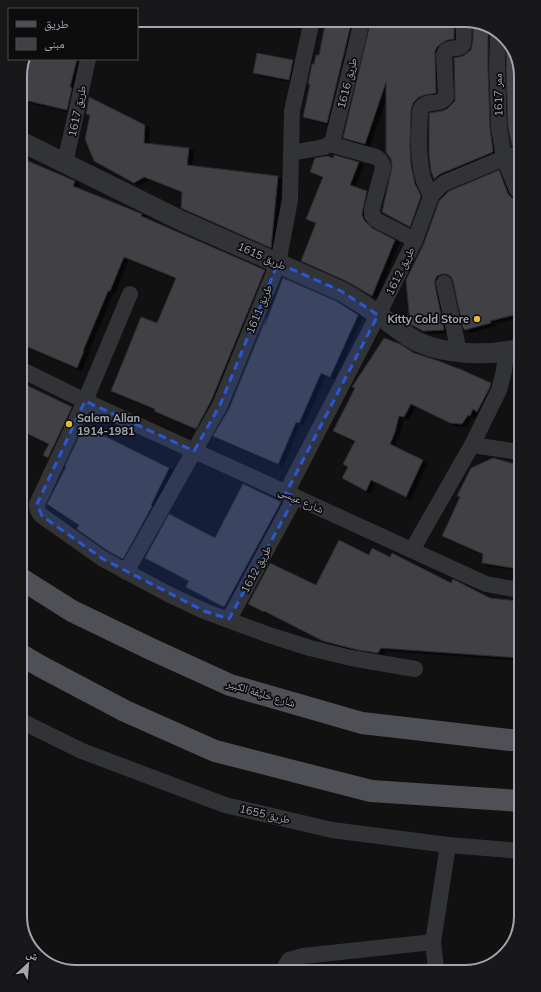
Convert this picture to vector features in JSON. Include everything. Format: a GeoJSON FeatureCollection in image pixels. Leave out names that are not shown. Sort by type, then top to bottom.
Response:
{"type":"FeatureCollection","features":[{"type":"Feature","properties":{"kind":"main road","name":"شارع خليفة الكبير"},"geometry":{"type":"LineString","coordinates":[[27,583],[72,611],[230,685],[362,723],[514,740]]}},
{"type":"Feature","properties":{"kind":"main road"},"geometry":{"type":"LineString","coordinates":[[27,658],[125,711],[215,751],[371,791],[514,801]]}},
{"type":"Feature","properties":{"kind":"street","name":"طريق 1611"},"geometry":{"type":"LineString","coordinates":[[126,572],[220,405],[278,263],[290,200],[292,111],[310,27]]}},
{"type":"Feature","properties":{"kind":"street","name":"طريق 1616"},"geometry":{"type":"LineString","coordinates":[[330,144],[333,139],[341,110],[360,27]]}},
{"type":"Feature","properties":{"kind":"street"},"geometry":{"type":"LineString","coordinates":[[431,196],[422,172],[418,139],[420,112],[421,108],[425,104],[442,101],[445,99],[444,55],[447,50],[460,47],[463,44],[463,27]]}},
{"type":"Feature","properties":{"kind":"street","name":"ممر 1617"},"geometry":{"type":"LineString","coordinates":[[498,39],[498,128],[511,156],[514,173]]}},
{"type":"Feature","properties":{"kind":"street","name":"طريق 1617"},"geometry":{"type":"LineString","coordinates":[[65,163],[88,60]]}},
{"type":"Feature","properties":{"kind":"street","name":"طريق 1615"},"geometry":{"type":"LineString","coordinates":[[27,144],[182,221],[341,291],[362,302],[417,342],[433,348],[459,352],[473,353],[512,350],[499,390],[472,445],[412,550]]}},
{"type":"Feature","properties":{"kind":"street"},"geometry":{"type":"LineString","coordinates":[[291,153],[324,147],[330,144],[379,159],[383,168],[372,209],[372,215],[376,220],[415,240]]}},
{"type":"Feature","properties":{"kind":"street","name":"طريق 1612"},"geometry":{"type":"LineString","coordinates":[[229,619],[415,240],[431,196],[444,183],[511,156]]}},
{"type":"Feature","properties":{"kind":"street"},"geometry":{"type":"LineString","coordinates":[[444,283],[459,352]]}},
{"type":"Feature","properties":{"kind":"street"},"geometry":{"type":"LineString","coordinates":[[130,294],[85,401],[37,504],[38,513],[103,559],[168,594],[204,611],[269,635],[310,648],[351,658],[415,669]]}},
{"type":"Feature","properties":{"kind":"street","name":"شارع عيسى"},"geometry":{"type":"LineString","coordinates":[[27,372],[85,401],[486,584],[514,589]]}},
{"type":"Feature","properties":{"kind":"street"},"geometry":{"type":"LineString","coordinates":[[472,445],[514,451]]}},
{"type":"Feature","properties":{"kind":"street","name":"طريق 1655"},"geometry":{"type":"LineString","coordinates":[[27,724],[82,751],[226,805],[332,830],[448,845],[514,850]]}},
{"type":"Feature","properties":{"kind":"street"},"geometry":{"type":"LineString","coordinates":[[436,965],[433,942],[448,845]]}},
{"type":"Feature","properties":{"kind":"street"},"geometry":{"type":"LineString","coordinates":[[286,965],[289,960],[304,956],[433,942]]}},
{"type":"Feature","properties":{"kind":"highlighted area"},"geometry":{"type":"Polygon","coordinates":[[[278,263],[341,291],[378,315],[286,493],[295,497],[229,619],[204,611],[103,559],[42,516],[37,504],[85,401],[194,451],[220,405],[278,263]]]}},
{"type":"Feature","properties":{"kind":"building"},"geometry":{"type":"Polygon","coordinates":[[[325,27],[350,27],[327,123],[303,117],[310,84],[308,84],[312,64],[314,64],[316,55],[319,55],[325,27]]]}},
{"type":"Feature","properties":{"kind":"building"},"geometry":{"type":"Polygon","coordinates":[[[369,27],[454,27],[454,39],[447,40],[442,43],[435,51],[436,93],[419,97],[413,103],[411,110],[411,165],[415,184],[421,196],[410,227],[382,212],[392,167],[391,159],[386,152],[386,82],[365,144],[343,138],[369,27]]]}},
{"type":"Feature","properties":{"kind":"building"},"geometry":{"type":"Polygon","coordinates":[[[473,28],[488,33],[490,128],[493,152],[440,174],[434,179],[431,171],[429,155],[429,113],[447,109],[455,101],[454,58],[463,56],[471,50],[473,28]]]}},
{"type":"Feature","properties":{"kind":"building"},"geometry":{"type":"Polygon","coordinates":[[[507,50],[513,66],[514,76],[514,146],[512,146],[508,127],[507,50]]]}},
{"type":"Feature","properties":{"kind":"building"},"geometry":{"type":"Polygon","coordinates":[[[257,53],[293,60],[289,80],[253,73],[257,53]]]}},
{"type":"Feature","properties":{"kind":"building"},"geometry":{"type":"Polygon","coordinates":[[[30,60],[77,60],[70,87],[72,88],[67,110],[27,101],[27,73],[30,60]]]}},
{"type":"Feature","properties":{"kind":"building"},"geometry":{"type":"Polygon","coordinates":[[[89,97],[145,125],[144,143],[189,148],[187,165],[278,176],[271,248],[181,208],[182,192],[144,177],[134,183],[94,161],[85,139],[90,115],[86,114],[89,97]]]}},
{"type":"Feature","properties":{"kind":"building"},"geometry":{"type":"Polygon","coordinates":[[[334,155],[359,162],[350,185],[367,191],[362,215],[364,220],[372,228],[395,240],[372,296],[346,281],[301,261],[316,223],[306,219],[323,177],[310,172],[315,158],[327,156],[333,158],[334,155]]]}},
{"type":"Feature","properties":{"kind":"building"},"geometry":{"type":"Polygon","coordinates":[[[27,161],[75,181],[73,186],[142,214],[141,216],[265,270],[211,401],[196,429],[154,411],[155,409],[111,391],[141,317],[157,323],[176,278],[124,257],[110,291],[108,291],[77,368],[27,347],[27,161]]]}},
{"type":"Feature","properties":{"kind":"building"},"geometry":{"type":"Polygon","coordinates":[[[499,170],[508,194],[514,198],[514,315],[490,321],[491,323],[465,330],[463,328],[453,281],[447,274],[442,274],[437,276],[435,285],[444,330],[423,331],[410,324],[406,280],[424,243],[439,201],[449,191],[499,170]]]}},
{"type":"Feature","properties":{"kind":"building"},"geometry":{"type":"Polygon","coordinates":[[[283,278],[336,301],[358,315],[330,377],[321,373],[299,423],[296,422],[278,464],[213,436],[229,409],[266,318],[265,325],[283,278]]]}},
{"type":"Feature","properties":{"kind":"building"},"geometry":{"type":"Polygon","coordinates":[[[384,338],[400,344],[414,353],[460,369],[491,383],[477,412],[473,409],[470,416],[468,415],[462,424],[450,423],[411,404],[404,417],[399,416],[390,444],[423,460],[406,497],[371,480],[366,491],[342,478],[348,467],[343,464],[355,441],[333,431],[355,388],[352,387],[384,338]]]}},
{"type":"Feature","properties":{"kind":"building"},"geometry":{"type":"Polygon","coordinates":[[[27,385],[72,407],[48,458],[43,455],[49,444],[27,433],[27,385]]]}},
{"type":"Feature","properties":{"kind":"building"},"geometry":{"type":"Polygon","coordinates":[[[84,426],[169,468],[151,505],[152,506],[123,559],[108,551],[77,529],[79,525],[47,504],[66,467],[65,466],[84,426]]]}},
{"type":"Feature","properties":{"kind":"building"},"geometry":{"type":"Polygon","coordinates":[[[493,458],[514,464],[514,568],[482,563],[483,554],[442,536],[460,497],[457,496],[471,468],[493,458]]]}},
{"type":"Feature","properties":{"kind":"building"},"geometry":{"type":"Polygon","coordinates":[[[243,484],[281,502],[224,607],[186,587],[189,581],[145,558],[169,514],[215,538],[243,484]]]}},
{"type":"Feature","properties":{"kind":"building"},"geometry":{"type":"Polygon","coordinates":[[[339,540],[369,555],[372,548],[390,557],[392,553],[451,583],[453,579],[490,598],[514,600],[514,658],[381,648],[378,653],[358,650],[323,641],[248,604],[270,563],[316,585],[339,540]]]}},
{"type":"Feature","properties":{"kind":"place","name":"Kitty Cold Store"},"geometry":{"type":"Point","coordinates":[477,319]}},
{"type":"Feature","properties":{"kind":"place","name":"Salem Allan 1914-1981"},"geometry":{"type":"Point","coordinates":[69,424]}}]}
